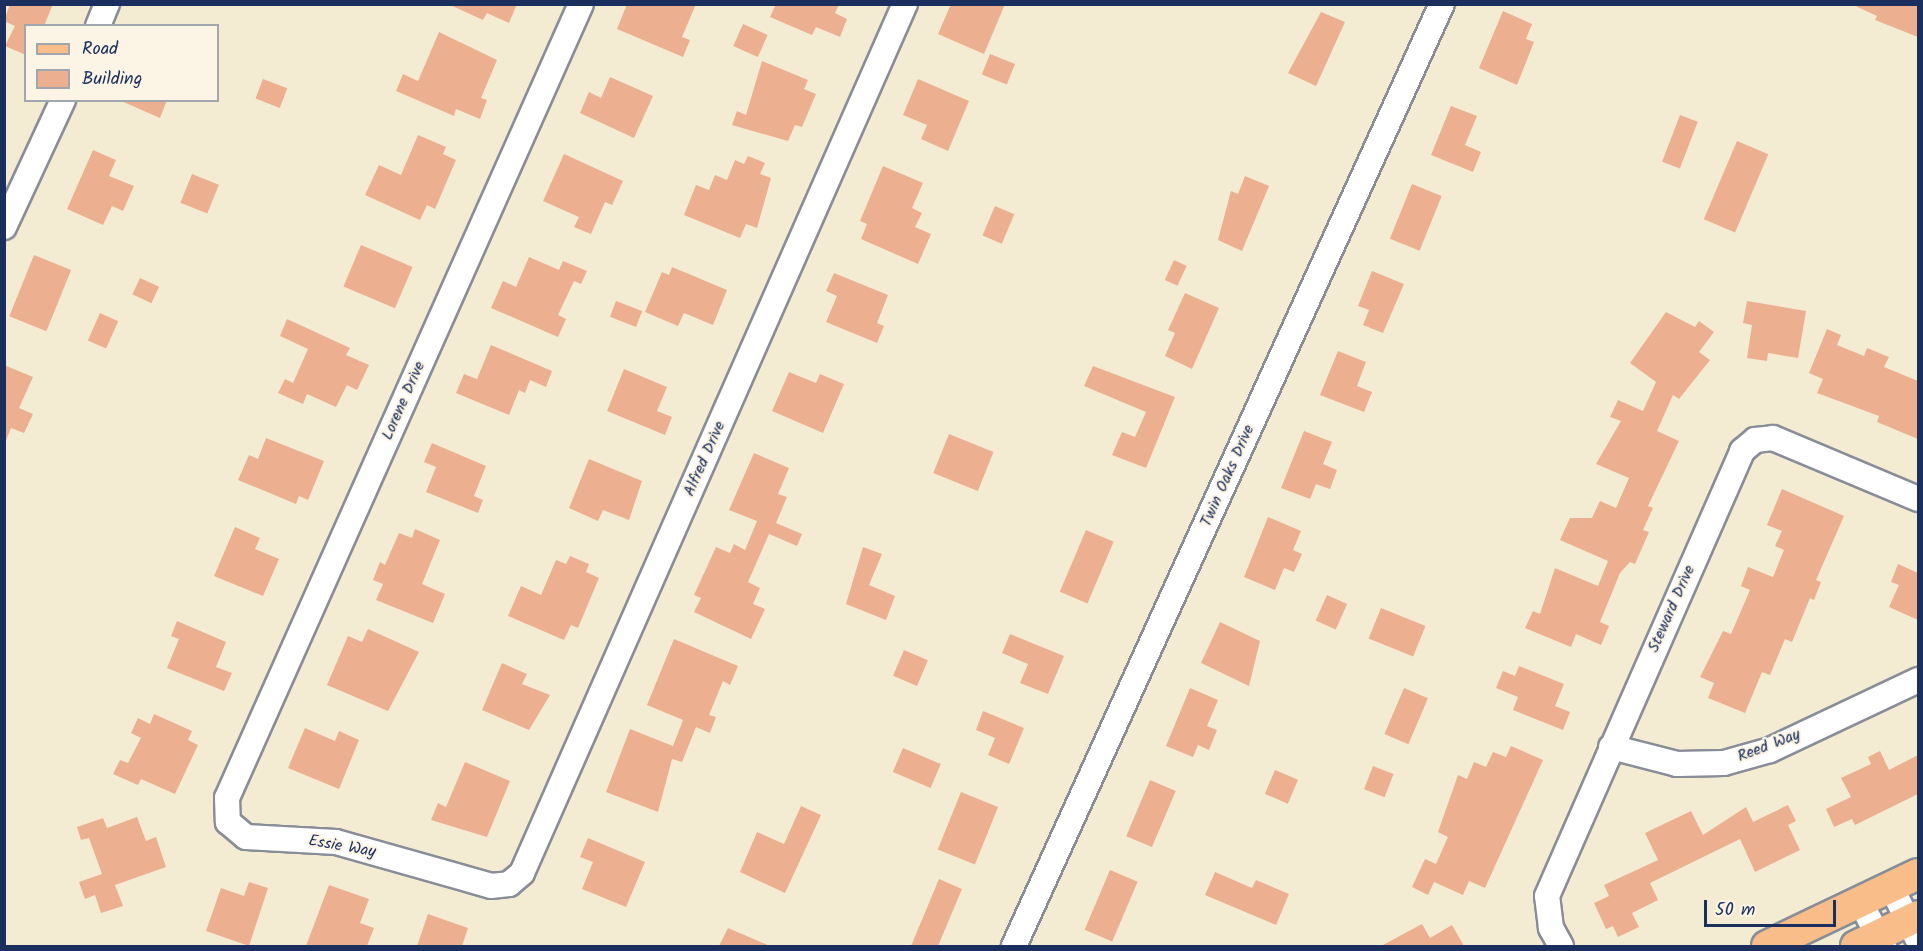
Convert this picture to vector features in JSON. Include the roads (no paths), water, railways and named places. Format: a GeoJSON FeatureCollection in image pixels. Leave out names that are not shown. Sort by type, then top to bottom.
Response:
{"type":"FeatureCollection","features":[{"type":"Feature","properties":{"kind":"main road"},"geometry":{"type":"LineString","coordinates":[[1767,946],[1918,874]]}},
{"type":"Feature","properties":{"kind":"main road"},"geometry":{"type":"LineString","coordinates":[[1872,943],[1915,926]]}},
{"type":"Feature","properties":{"kind":"street"},"geometry":{"type":"LineString","coordinates":[[99,24],[107,4]]}},
{"type":"Feature","properties":{"kind":"street","name":"Lorene Drive"},"geometry":{"type":"LineString","coordinates":[[227,798],[580,4]]}},
{"type":"Feature","properties":{"kind":"street","name":"Alfred Drive"},"geometry":{"type":"LineString","coordinates":[[483,884],[509,884],[522,873],[905,4]]}},
{"type":"Feature","properties":{"kind":"street","name":"Twin Oaks Drive"},"geometry":{"type":"LineString","coordinates":[[1014,946],[1442,4]]}},
{"type":"Feature","properties":{"kind":"street"},"geometry":{"type":"LineString","coordinates":[[4,227],[62,102]]}},
{"type":"Feature","properties":{"kind":"street","name":"Steward Drive"},"geometry":{"type":"LineString","coordinates":[[1561,946],[1551,928],[1547,896],[1611,747],[1748,444],[1773,438],[1918,499]]}},
{"type":"Feature","properties":{"kind":"street","name":"Reed Way"},"geometry":{"type":"LineString","coordinates":[[1611,747],[1677,765],[1724,763],[1770,750],[1918,680]]}},
{"type":"Feature","properties":{"kind":"street","name":"Essie Way"},"geometry":{"type":"LineString","coordinates":[[227,798],[228,822],[246,837],[336,842],[483,884]]}},
{"type":"Feature","properties":{"kind":"street"},"geometry":{"type":"LineString","coordinates":[[1891,887],[1915,926]]}},
{"type":"Feature","properties":{"kind":"street"},"geometry":{"type":"LineString","coordinates":[[1860,902],[1872,943]]}}]}
